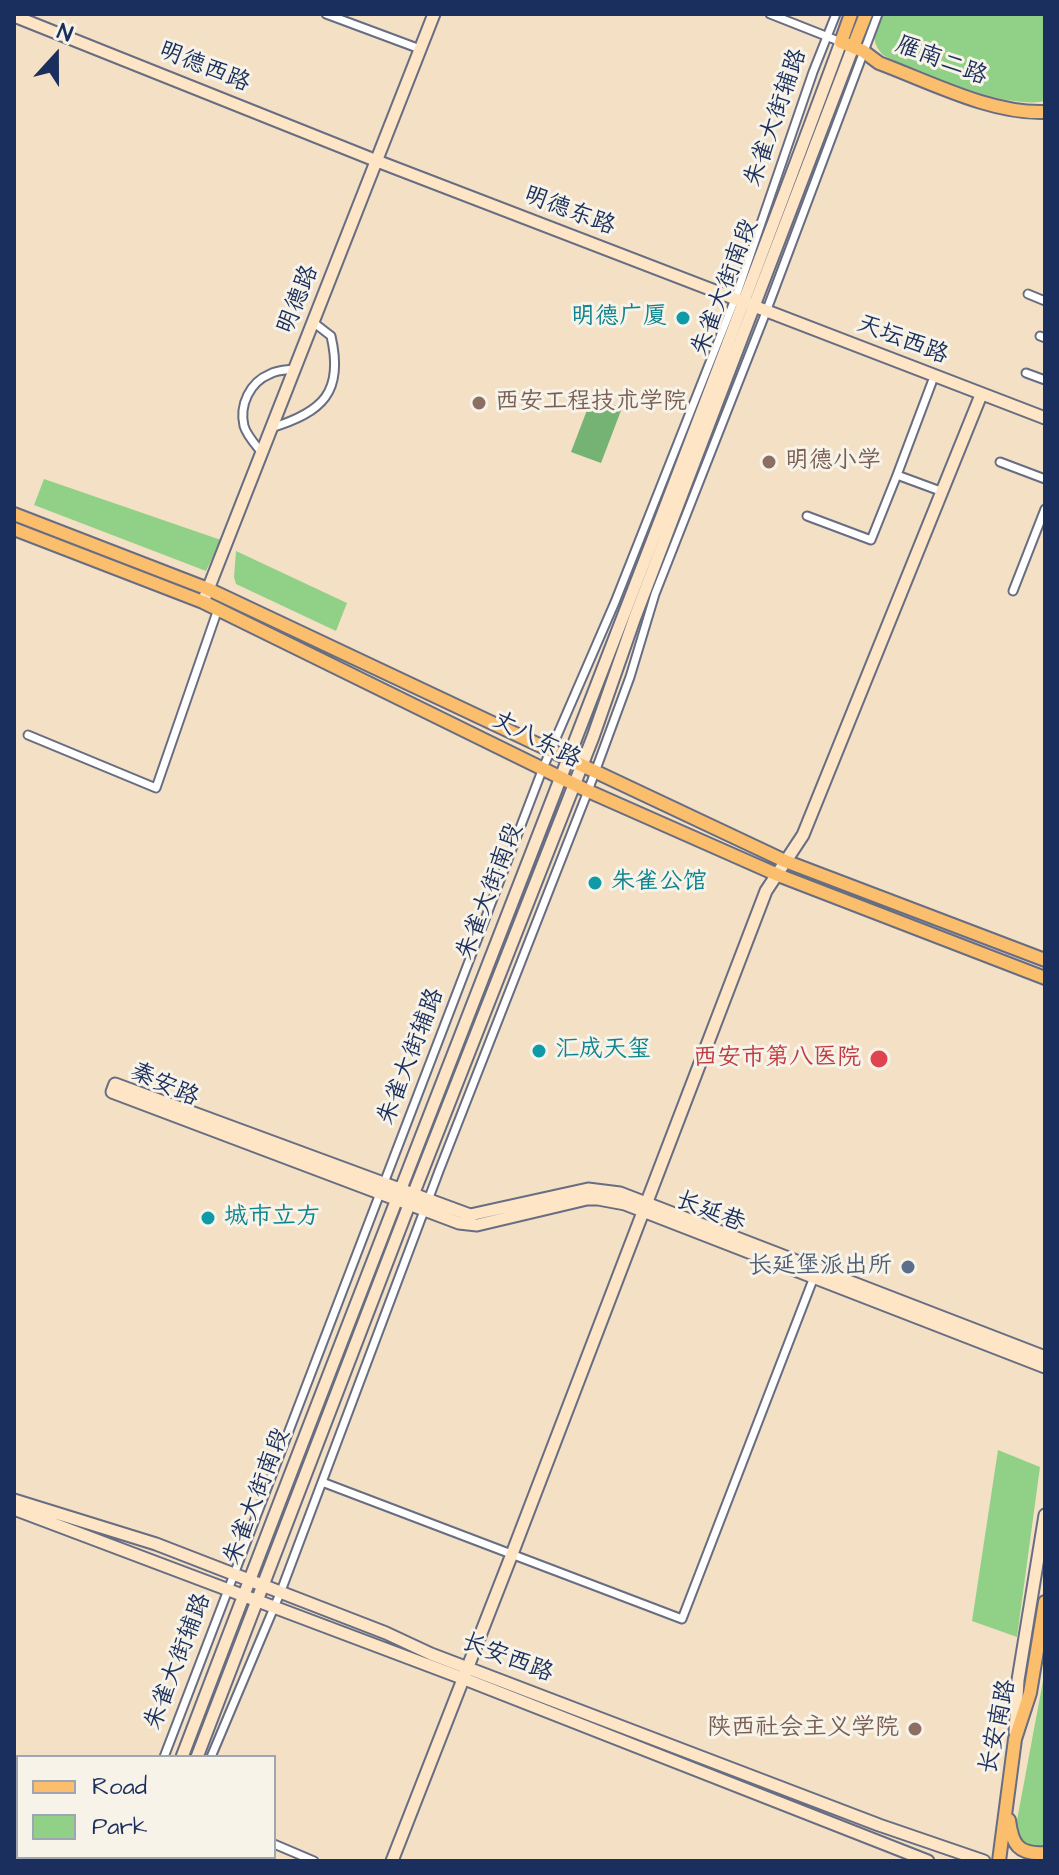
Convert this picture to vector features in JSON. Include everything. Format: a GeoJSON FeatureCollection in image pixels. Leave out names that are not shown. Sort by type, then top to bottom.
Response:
{"type":"FeatureCollection","features":[{"type":"Feature","properties":{"kind":"main road","name":"明德路"},"geometry":{"type":"LineString","coordinates":[[203,602],[434,14]]}},
{"type":"Feature","properties":{"kind":"main road"},"geometry":{"type":"LineString","coordinates":[[851,14],[852,47]]}},
{"type":"Feature","properties":{"kind":"main road"},"geometry":{"type":"LineString","coordinates":[[852,47],[866,14]]}},
{"type":"Feature","properties":{"kind":"main road","name":"明德西路"},"geometry":{"type":"LineString","coordinates":[[14,16],[377,161]]}},
{"type":"Feature","properties":{"kind":"main road","name":"雁南二路"},"geometry":{"type":"LineString","coordinates":[[852,47],[879,63],[997,107],[1022,113],[1045,112]]}},
{"type":"Feature","properties":{"kind":"main road","name":"朱雀大街南段"},"geometry":{"type":"LineString","coordinates":[[198,1755],[258,1602],[256,1583],[397,1195],[559,777],[852,47]]}},
{"type":"Feature","properties":{"kind":"main road","name":"明德东路"},"geometry":{"type":"LineString","coordinates":[[377,161],[750,306]]}},
{"type":"Feature","properties":{"kind":"main road","name":"朱雀大街南段"},"geometry":{"type":"LineString","coordinates":[[183,1755],[243,1597],[256,1583],[411,1200],[582,764],[750,306]]}},
{"type":"Feature","properties":{"kind":"main road","name":"天坛西路"},"geometry":{"type":"LineString","coordinates":[[750,306],[1045,418]]}},
{"type":"Feature","properties":{"kind":"main road"},"geometry":{"type":"LineString","coordinates":[[392,1861],[766,891],[803,835],[981,395]]}},
{"type":"Feature","properties":{"kind":"main road","name":"丈八东路"},"geometry":{"type":"LineString","coordinates":[[14,514],[208,589],[785,861],[1045,960]]}},
{"type":"Feature","properties":{"kind":"main road","name":"丈八东路"},"geometry":{"type":"LineString","coordinates":[[14,529],[203,602],[588,791],[778,875],[1045,978]]}},
{"type":"Feature","properties":{"kind":"main road","name":"秦安路"},"geometry":{"type":"LineString","coordinates":[[383,1190],[115,1084],[112,1092],[383,1190],[397,1195]]}},
{"type":"Feature","properties":{"kind":"main road","name":"长延巷"},"geometry":{"type":"LineString","coordinates":[[397,1195],[425,1206],[470,1215],[588,1189],[620,1193],[644,1207],[814,1277],[1045,1367]]}},
{"type":"Feature","properties":{"kind":"main road","name":"长延巷"},"geometry":{"type":"LineString","coordinates":[[644,1207],[1045,1357]]}},
{"type":"Feature","properties":{"kind":"main road","name":"长安西路"},"geometry":{"type":"LineString","coordinates":[[14,1500],[156,1544],[281,1591],[464,1672],[928,1861]]}},
{"type":"Feature","properties":{"kind":"main road","name":"长安西路"},"geometry":{"type":"LineString","coordinates":[[14,1509],[243,1597],[464,1672],[984,1861]]}},
{"type":"Feature","properties":{"kind":"main road"},"geometry":{"type":"LineString","coordinates":[[1015,1739],[1018,1680],[1045,1515]]}},
{"type":"Feature","properties":{"kind":"main road","name":"长安南路"},"geometry":{"type":"LineString","coordinates":[[999,1861],[1015,1739],[1030,1693],[1045,1602]]}},
{"type":"Feature","properties":{"kind":"main road"},"geometry":{"type":"LineString","coordinates":[[1007,1801],[1013,1841],[1030,1853],[1045,1853]]}},
{"type":"Feature","properties":{"kind":"street"},"geometry":{"type":"LineString","coordinates":[[326,14],[420,49]]}},
{"type":"Feature","properties":{"kind":"street","name":"雁南二路"},"geometry":{"type":"LineString","coordinates":[[770,14],[852,47]]}},
{"type":"Feature","properties":{"kind":"street","name":"朱雀大街辅路"},"geometry":{"type":"LineString","coordinates":[[212,1755],[281,1591],[425,1206],[630,677],[750,306],[836,14]]}},
{"type":"Feature","properties":{"kind":"street","name":"朱雀大街辅路"},"geometry":{"type":"LineString","coordinates":[[165,1755],[543,768],[750,306],[852,47],[878,14]]}},
{"type":"Feature","properties":{"kind":"street"},"geometry":{"type":"LineString","coordinates":[[1028,294],[1045,301]]}},
{"type":"Feature","properties":{"kind":"street"},"geometry":{"type":"LineString","coordinates":[[271,428],[309,415],[324,401],[333,381],[337,359],[331,336],[313,322]]}},
{"type":"Feature","properties":{"kind":"street"},"geometry":{"type":"LineString","coordinates":[[262,453],[245,429],[243,410],[247,396],[255,384],[271,373],[295,369]]}},
{"type":"Feature","properties":{"kind":"street"},"geometry":{"type":"LineString","coordinates":[[1026,373],[1045,380]]}},
{"type":"Feature","properties":{"kind":"street"},"geometry":{"type":"LineString","coordinates":[[807,516],[871,540],[932,382]]}},
{"type":"Feature","properties":{"kind":"street"},"geometry":{"type":"LineString","coordinates":[[1000,462],[1045,479]]}},
{"type":"Feature","properties":{"kind":"street"},"geometry":{"type":"LineString","coordinates":[[897,475],[943,492]]}},
{"type":"Feature","properties":{"kind":"street"},"geometry":{"type":"LineString","coordinates":[[1013,591],[1045,509]]}},
{"type":"Feature","properties":{"kind":"street"},"geometry":{"type":"LineString","coordinates":[[1035,534],[1045,538]]}},
{"type":"Feature","properties":{"kind":"street"},"geometry":{"type":"LineString","coordinates":[[28,735],[156,788],[218,609]]}},
{"type":"Feature","properties":{"kind":"street"},"geometry":{"type":"LineString","coordinates":[[322,1482],[682,1619],[814,1277]]}},
{"type":"Feature","properties":{"kind":"street"},"geometry":{"type":"LineString","coordinates":[[276,1845],[314,1861]]}},
{"type":"Feature","properties":{"kind":"green space"},"geometry":{"type":"Polygon","coordinates":[[[880,14],[1045,14],[1045,101],[1009,100],[987,95],[940,80],[883,55],[874,36],[880,14]]]}},
{"type":"Feature","properties":{"kind":"green space"},"geometry":{"type":"Polygon","coordinates":[[[592,397],[622,408],[601,463],[571,452],[592,397]]]}},
{"type":"Feature","properties":{"kind":"green space"},"geometry":{"type":"Polygon","coordinates":[[[44,479],[221,540],[206,571],[34,505],[44,479]]]}},
{"type":"Feature","properties":{"kind":"green space"},"geometry":{"type":"Polygon","coordinates":[[[236,551],[347,603],[336,631],[236,584],[236,551]]]}},
{"type":"Feature","properties":{"kind":"green space"},"geometry":{"type":"Polygon","coordinates":[[[998,1450],[1040,1467],[1017,1637],[972,1621],[998,1450]]]}},
{"type":"Feature","properties":{"kind":"green space"},"geometry":{"type":"Polygon","coordinates":[[[1045,1670],[1045,1850],[1025,1848],[1015,1831],[1045,1670]]]}},
{"type":"Feature","properties":{"kind":"place","name":"明德广厦"},"geometry":{"type":"Point","coordinates":[683,318]}},
{"type":"Feature","properties":{"kind":"place","name":"西安工程技术学院"},"geometry":{"type":"Point","coordinates":[479,403]}},
{"type":"Feature","properties":{"kind":"place","name":"明德小学"},"geometry":{"type":"Point","coordinates":[769,462]}},
{"type":"Feature","properties":{"kind":"place","name":"朱雀公馆"},"geometry":{"type":"Point","coordinates":[595,883]}},
{"type":"Feature","properties":{"kind":"place","name":"汇成天玺"},"geometry":{"type":"Point","coordinates":[539,1051]}},
{"type":"Feature","properties":{"kind":"place","name":"西安市第八医院"},"geometry":{"type":"Point","coordinates":[879,1059]}},
{"type":"Feature","properties":{"kind":"place","name":"城市立方"},"geometry":{"type":"Point","coordinates":[208,1218]}},
{"type":"Feature","properties":{"kind":"place","name":"长延堡派出所"},"geometry":{"type":"Point","coordinates":[908,1267]}},
{"type":"Feature","properties":{"kind":"place","name":"陕西社会主义学院"},"geometry":{"type":"Point","coordinates":[915,1729]}}]}
